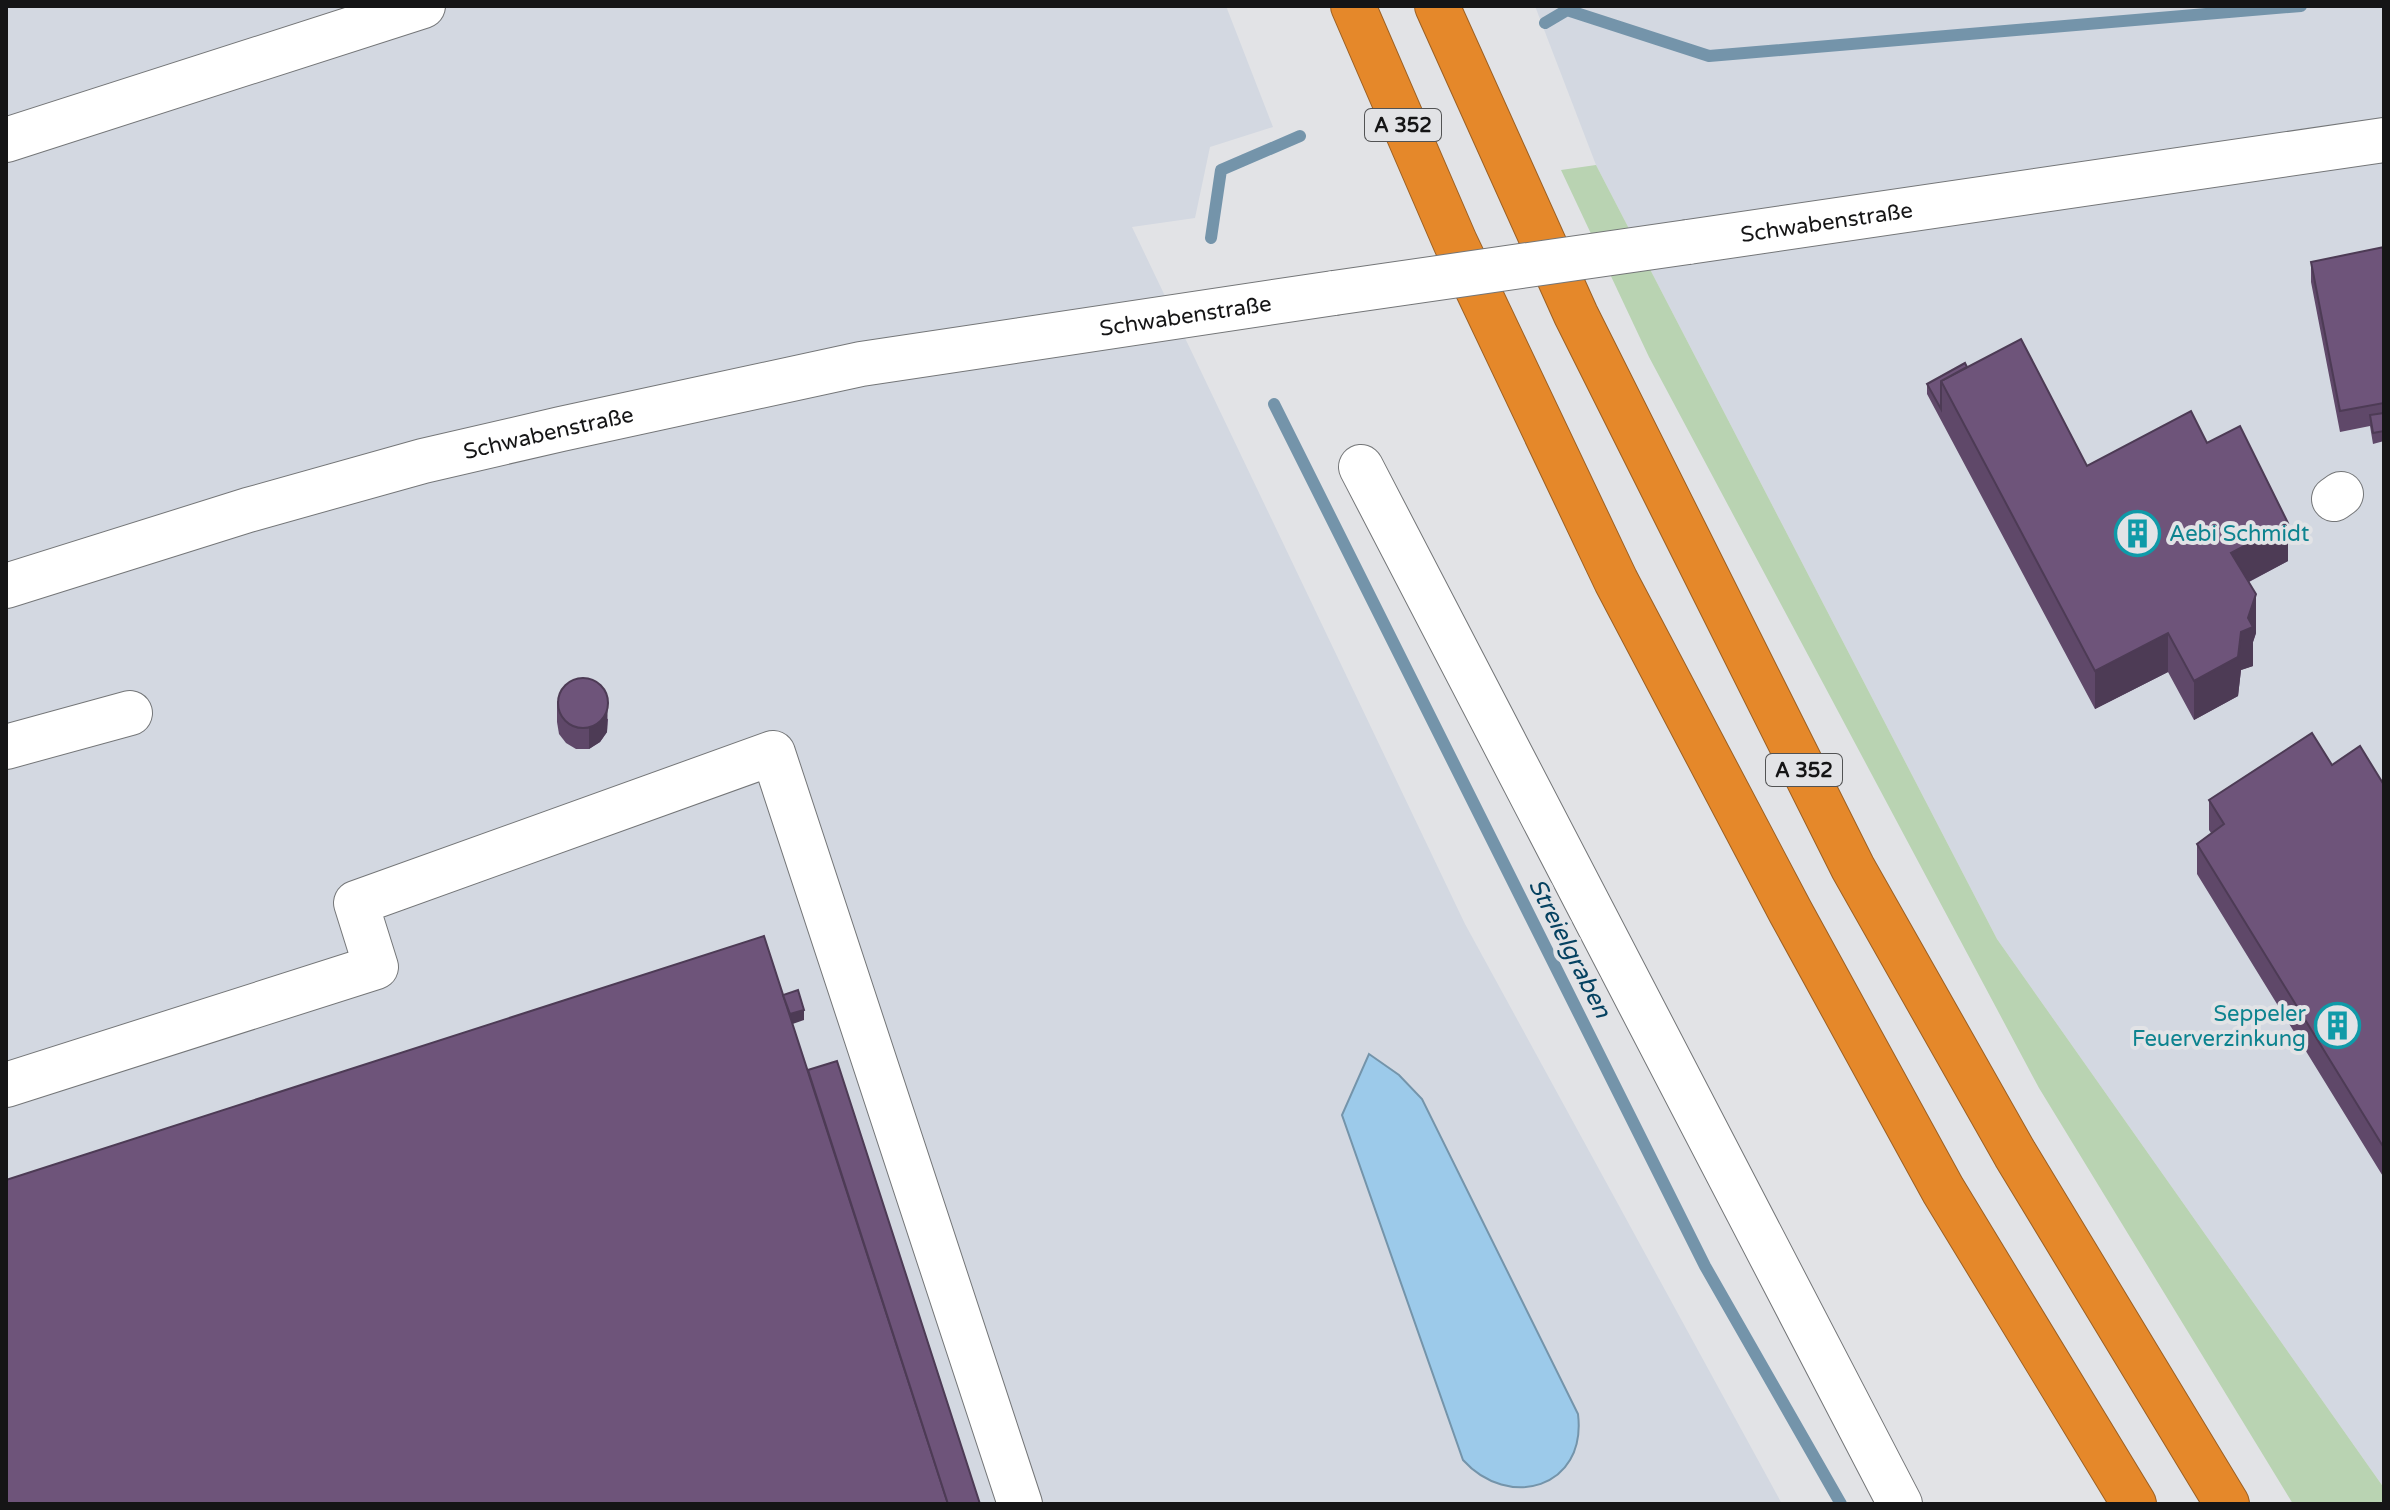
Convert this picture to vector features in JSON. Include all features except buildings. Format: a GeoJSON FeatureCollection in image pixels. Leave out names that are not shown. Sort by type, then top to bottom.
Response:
{"type":"FeatureCollection","features":[{"type":"Feature","properties":{"kind":"highway","name":"A 352"},"geometry":{"type":"LineString","coordinates":[[1353,6],[1455,242],[1616,581],[1790,911],[1943,1190],[2134,1504]]}},
{"type":"Feature","properties":{"kind":"highway","name":"A 352"},"geometry":{"type":"LineString","coordinates":[[1437,6],[1576,315],[1853,868],[2015,1154],[2227,1504]]}},
{"type":"Feature","properties":{"kind":"street"},"geometry":{"type":"LineString","coordinates":[[6,140],[423,6]]}},
{"type":"Feature","properties":{"kind":"street","name":"Schwabenstraße"},"geometry":{"type":"LineString","coordinates":[[6,586],[248,510],[423,461],[861,364],[2384,140]]}},
{"type":"Feature","properties":{"kind":"street"},"geometry":{"type":"LineString","coordinates":[[1361,467],[1900,1504]]}},
{"type":"Feature","properties":{"kind":"street"},"geometry":{"type":"LineString","coordinates":[[6,747],[130,713]]}},
{"type":"Feature","properties":{"kind":"street"},"geometry":{"type":"LineString","coordinates":[[6,1085],[376,967],[356,903],[773,753],[1020,1504]]}},
{"type":"Feature","properties":{"kind":"shaded area"},"geometry":{"type":"Polygon","coordinates":[[[6,6],[1226,6],[1273,127],[1210,147],[1195,218],[1132,227],[1465,924],[1782,1504],[6,1504],[6,6]]]}},
{"type":"Feature","properties":{"kind":"shaded area"},"geometry":{"type":"Polygon","coordinates":[[[1535,6],[2384,6],[2384,1488],[1997,939],[1596,165],[1535,6]]]}},
{"type":"Feature","properties":{"kind":"green space"},"geometry":{"type":"Polygon","coordinates":[[[1596,165],[1997,939],[2384,1488],[2384,1504],[2293,1504],[2039,1088],[1649,357],[1561,170],[1596,165]]]}},
{"type":"Feature","properties":{"kind":"water"},"geometry":{"type":"Polygon","coordinates":[[[1369,1054],[1399,1075],[1422,1099],[1578,1414],[1577,1440],[1570,1460],[1557,1475],[1541,1484],[1522,1487],[1501,1484],[1481,1475],[1463,1460],[1342,1115],[1369,1054]]]}},
{"type":"Feature","properties":{"kind":"waterway","name":"Streielgraben"},"geometry":{"type":"LineString","coordinates":[[1545,23],[1567,10],[1709,56],[2301,6]]}},
{"type":"Feature","properties":{"kind":"waterway","name":"Streielgraben"},"geometry":{"type":"LineString","coordinates":[[1211,238],[1221,170],[1300,136]]}},
{"type":"Feature","properties":{"kind":"waterway","name":"Streielgraben"},"geometry":{"type":"LineString","coordinates":[[1274,404],[1705,1266],[1841,1504]]}},
{"type":"Feature","properties":{"kind":"place","name":"Aebi Schmidt"},"geometry":{"type":"Point","coordinates":[2138,533]}},
{"type":"Feature","properties":{"kind":"place","name":"Seppeler Feuerverzinkung"},"geometry":{"type":"Point","coordinates":[2337,1026]}}]}
